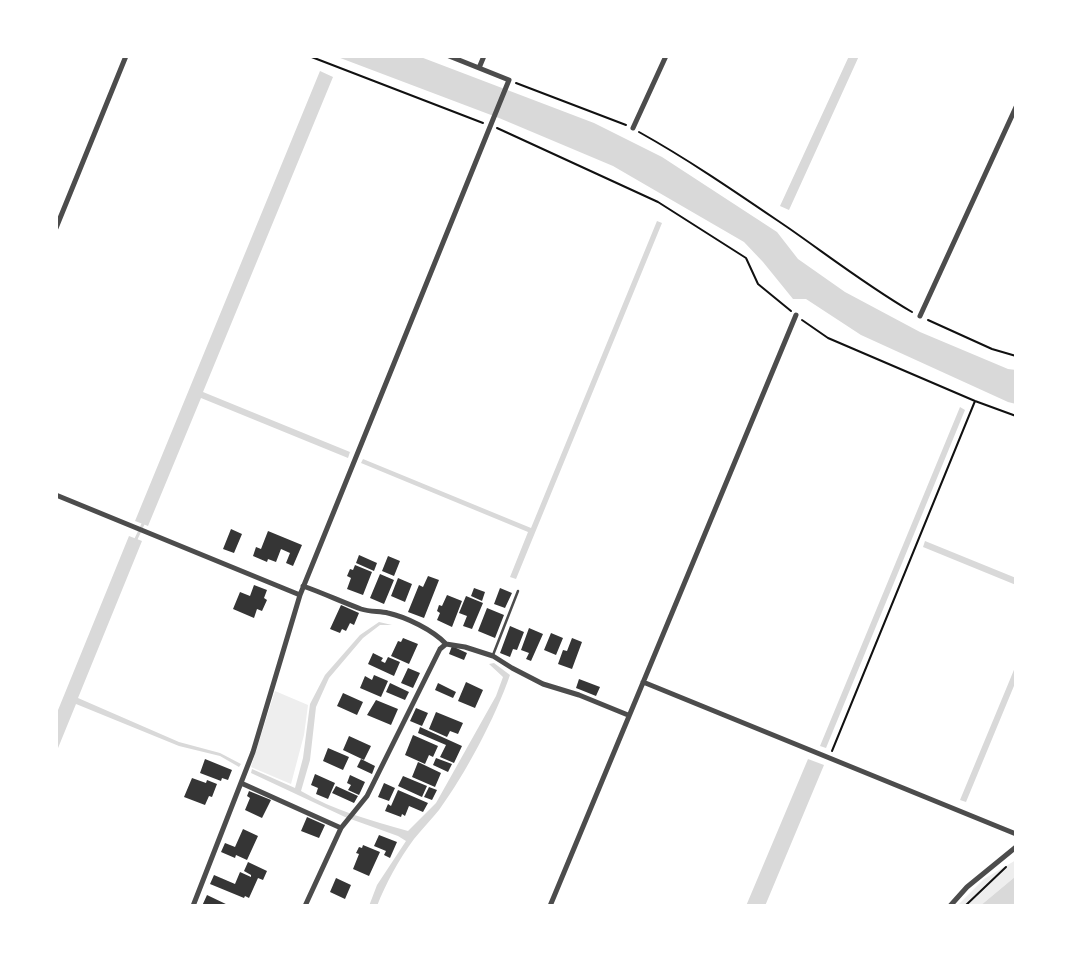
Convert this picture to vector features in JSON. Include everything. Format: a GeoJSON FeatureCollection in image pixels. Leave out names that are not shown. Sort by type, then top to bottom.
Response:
{"type":"FeatureCollection","features":[{"type":"Feature","properties":{"kind":"street"},"geometry":{"type":"LineString","coordinates":[[56,228],[126,56]]}},
{"type":"Feature","properties":{"kind":"street"},"geometry":{"type":"LineString","coordinates":[[193,906],[253,752],[303,586],[508,83],[479,68],[449,56]]}},
{"type":"Feature","properties":{"kind":"street"},"geometry":{"type":"LineString","coordinates":[[479,68],[484,56]]}},
{"type":"Feature","properties":{"kind":"street"},"geometry":{"type":"LineString","coordinates":[[633,128],[666,56]]}},
{"type":"Feature","properties":{"kind":"street"},"geometry":{"type":"LineString","coordinates":[[920,316],[1016,107]]}},
{"type":"Feature","properties":{"kind":"street"},"geometry":{"type":"LineString","coordinates":[[550,906],[796,315]]}},
{"type":"Feature","properties":{"kind":"street"},"geometry":{"type":"LineString","coordinates":[[56,495],[300,595]]}},
{"type":"Feature","properties":{"kind":"street"},"geometry":{"type":"LineString","coordinates":[[303,586],[363,610],[388,612],[405,618],[440,637],[446,644],[465,647],[493,656],[543,684],[579,695],[628,715]]}},
{"type":"Feature","properties":{"kind":"street"},"geometry":{"type":"LineString","coordinates":[[305,906],[341,828],[367,796],[440,649],[446,644]]}},
{"type":"Feature","properties":{"kind":"street"},"geometry":{"type":"LineString","coordinates":[[643,682],[1016,834]]}},
{"type":"Feature","properties":{"kind":"street"},"geometry":{"type":"LineString","coordinates":[[241,783],[341,828]]}},
{"type":"Feature","properties":{"kind":"street"},"geometry":{"type":"LineString","coordinates":[[950,906],[967,887],[1016,847]]}},
{"type":"Feature","properties":{"kind":"lane"},"geometry":{"type":"LineString","coordinates":[[493,656],[518,592]]}},
{"type":"Feature","properties":{"kind":"path"},"geometry":{"type":"LineString","coordinates":[[309,56],[492,123],[658,202],[746,258],[758,284],[828,338],[1016,416]]}},
{"type":"Feature","properties":{"kind":"path"},"geometry":{"type":"LineString","coordinates":[[508,83],[633,128],[684,158],[790,229],[879,292],[920,316],[992,350],[1016,356]]}},
{"type":"Feature","properties":{"kind":"path"},"geometry":{"type":"LineString","coordinates":[[829,758],[976,401]]}},
{"type":"Feature","properties":{"kind":"path"},"geometry":{"type":"LineString","coordinates":[[964,906],[1007,866]]}},
{"type":"Feature","properties":{"kind":"shaded area"},"geometry":{"type":"Polygon","coordinates":[[[335,56],[418,56],[594,123],[662,157],[777,232],[798,259],[845,292],[920,332],[1008,369],[1016,370],[1016,404],[861,335],[806,299],[793,299],[744,242],[613,166],[499,118],[335,56]]]}},
{"type":"Feature","properties":{"kind":"shaded area"},"geometry":{"type":"Polygon","coordinates":[[[849,56],[859,56],[789,210],[780,206],[849,56]]]}},
{"type":"Feature","properties":{"kind":"shaded area"},"geometry":{"type":"Polygon","coordinates":[[[320,71],[333,77],[203,392],[350,452],[348,458],[201,398],[148,526],[135,521],[320,71]]]}},
{"type":"Feature","properties":{"kind":"shaded area"},"geometry":{"type":"Polygon","coordinates":[[[657,221],[662,223],[516,579],[510,577],[528,532],[361,463],[363,459],[531,528],[657,221]]]}},
{"type":"Feature","properties":{"kind":"shaded area"},"geometry":{"type":"Polygon","coordinates":[[[960,407],[965,410],[826,748],[820,746],[960,407]]]}},
{"type":"Feature","properties":{"kind":"shaded area"},"geometry":{"type":"Polygon","coordinates":[[[129,536],[142,541],[78,698],[179,742],[220,753],[241,764],[239,767],[220,756],[179,746],[76,704],[56,753],[56,715],[129,536]]]}},
{"type":"Feature","properties":{"kind":"shaded area"},"geometry":{"type":"Polygon","coordinates":[[[925,541],[1016,578],[1016,585],[923,547],[925,541]]]}},
{"type":"Feature","properties":{"kind":"shaded area"},"geometry":{"type":"Polygon","coordinates":[[[379,622],[392,625],[380,625],[363,638],[329,678],[316,707],[310,760],[301,791],[340,810],[408,831],[436,803],[496,696],[503,677],[489,664],[494,663],[510,675],[488,727],[459,779],[439,810],[403,855],[377,906],[369,906],[377,885],[406,841],[398,836],[345,817],[251,773],[252,769],[295,788],[303,758],[310,704],[325,675],[360,635],[379,622]]]}},
{"type":"Feature","properties":{"kind":"shaded area"},"geometry":{"type":"Polygon","coordinates":[[[1016,665],[1016,681],[966,802],[960,800],[1016,665]]]}},
{"type":"Feature","properties":{"kind":"shaded area"},"geometry":{"type":"Polygon","coordinates":[[[275,691],[308,705],[304,735],[291,784],[251,767],[275,691]]]}},
{"type":"Feature","properties":{"kind":"shaded area"},"geometry":{"type":"Polygon","coordinates":[[[808,759],[824,765],[765,906],[746,906],[808,759]]]}},
{"type":"Feature","properties":{"kind":"shaded area"},"geometry":{"type":"Polygon","coordinates":[[[1016,860],[1016,876],[980,906],[957,906],[984,879],[1016,860]]]}},
{"type":"Feature","properties":{"kind":"shaded area"},"geometry":{"type":"Polygon","coordinates":[[[1016,876],[1016,906],[980,906],[1016,876]]]}},
{"type":"Feature","properties":{"kind":"building"},"geometry":{"type":"Polygon","coordinates":[[[231,529],[242,534],[234,553],[223,549],[231,529]]]}},
{"type":"Feature","properties":{"kind":"building"},"geometry":{"type":"Polygon","coordinates":[[[268,531],[302,545],[293,566],[286,563],[290,553],[281,549],[276,562],[268,559],[267,562],[253,556],[256,547],[261,549],[268,531]]]}},
{"type":"Feature","properties":{"kind":"building"},"geometry":{"type":"Polygon","coordinates":[[[359,555],[377,563],[374,571],[356,563],[359,555]]]}},
{"type":"Feature","properties":{"kind":"building"},"geometry":{"type":"Polygon","coordinates":[[[388,556],[400,561],[394,576],[382,571],[388,556]]]}},
{"type":"Feature","properties":{"kind":"building"},"geometry":{"type":"Polygon","coordinates":[[[355,565],[372,572],[363,595],[347,589],[351,578],[347,576],[350,569],[353,570],[355,565]]]}},
{"type":"Feature","properties":{"kind":"building"},"geometry":{"type":"Polygon","coordinates":[[[380,574],[394,580],[384,604],[370,598],[380,574]]]}},
{"type":"Feature","properties":{"kind":"building"},"geometry":{"type":"Polygon","coordinates":[[[428,576],[439,580],[424,618],[408,612],[419,585],[423,587],[428,576]]]}},
{"type":"Feature","properties":{"kind":"building"},"geometry":{"type":"Polygon","coordinates":[[[398,578],[412,584],[405,602],[391,596],[398,578]]]}},
{"type":"Feature","properties":{"kind":"building"},"geometry":{"type":"Polygon","coordinates":[[[254,585],[267,590],[264,598],[267,600],[262,611],[257,609],[254,618],[233,609],[240,592],[250,596],[254,585]]]}},
{"type":"Feature","properties":{"kind":"building"},"geometry":{"type":"Polygon","coordinates":[[[474,588],[485,592],[482,601],[471,596],[474,588]]]}},
{"type":"Feature","properties":{"kind":"building"},"geometry":{"type":"Polygon","coordinates":[[[500,588],[512,593],[505,608],[494,604],[500,588]]]}},
{"type":"Feature","properties":{"kind":"building"},"geometry":{"type":"Polygon","coordinates":[[[447,595],[462,601],[452,627],[437,620],[440,613],[437,611],[439,605],[442,606],[447,595]]]}},
{"type":"Feature","properties":{"kind":"building"},"geometry":{"type":"Polygon","coordinates":[[[466,596],[483,603],[472,629],[463,626],[467,616],[459,613],[466,596]]]}},
{"type":"Feature","properties":{"kind":"building"},"geometry":{"type":"Polygon","coordinates":[[[341,605],[359,613],[354,625],[350,623],[346,631],[342,629],[340,633],[330,629],[341,605]]]}},
{"type":"Feature","properties":{"kind":"building"},"geometry":{"type":"Polygon","coordinates":[[[487,608],[504,615],[495,638],[478,631],[487,608]]]}},
{"type":"Feature","properties":{"kind":"building"},"geometry":{"type":"Polygon","coordinates":[[[510,626],[524,632],[517,650],[513,649],[510,657],[500,653],[510,626]]]}},
{"type":"Feature","properties":{"kind":"building"},"geometry":{"type":"Polygon","coordinates":[[[529,628],[543,634],[531,661],[526,659],[529,653],[521,650],[529,628]]]}},
{"type":"Feature","properties":{"kind":"building"},"geometry":{"type":"Polygon","coordinates":[[[551,633],[563,638],[556,655],[544,650],[551,633]]]}},
{"type":"Feature","properties":{"kind":"building"},"geometry":{"type":"Polygon","coordinates":[[[403,638],[418,644],[409,664],[391,656],[398,641],[401,642],[403,638]]]}},
{"type":"Feature","properties":{"kind":"building"},"geometry":{"type":"Polygon","coordinates":[[[572,638],[582,642],[572,669],[558,664],[563,650],[567,651],[572,638]]]}},
{"type":"Feature","properties":{"kind":"building"},"geometry":{"type":"Polygon","coordinates":[[[452,646],[467,653],[464,660],[449,654],[452,646]]]}},
{"type":"Feature","properties":{"kind":"building"},"geometry":{"type":"Polygon","coordinates":[[[373,653],[383,658],[381,661],[385,663],[388,657],[400,662],[394,676],[368,664],[373,653]]]}},
{"type":"Feature","properties":{"kind":"building"},"geometry":{"type":"Polygon","coordinates":[[[408,668],[420,673],[413,688],[401,683],[408,668]]]}},
{"type":"Feature","properties":{"kind":"building"},"geometry":{"type":"Polygon","coordinates":[[[374,675],[388,681],[381,697],[360,688],[365,676],[372,680],[374,675]]]}},
{"type":"Feature","properties":{"kind":"building"},"geometry":{"type":"Polygon","coordinates":[[[579,679],[600,687],[596,696],[576,688],[579,679]]]}},
{"type":"Feature","properties":{"kind":"building"},"geometry":{"type":"Polygon","coordinates":[[[466,682],[483,690],[475,708],[458,701],[466,682]]]}},
{"type":"Feature","properties":{"kind":"building"},"geometry":{"type":"Polygon","coordinates":[[[390,683],[409,692],[405,700],[386,692],[390,683]]]}},
{"type":"Feature","properties":{"kind":"building"},"geometry":{"type":"Polygon","coordinates":[[[438,683],[456,692],[453,698],[435,690],[438,683]]]}},
{"type":"Feature","properties":{"kind":"building"},"geometry":{"type":"Polygon","coordinates":[[[343,693],[363,702],[357,715],[337,706],[343,693]]]}},
{"type":"Feature","properties":{"kind":"building"},"geometry":{"type":"Polygon","coordinates":[[[376,700],[398,709],[391,725],[367,715],[376,700]]]}},
{"type":"Feature","properties":{"kind":"building"},"geometry":{"type":"Polygon","coordinates":[[[416,708],[428,713],[422,726],[410,721],[416,708]]]}},
{"type":"Feature","properties":{"kind":"building"},"geometry":{"type":"Polygon","coordinates":[[[436,712],[463,723],[458,734],[450,731],[447,737],[429,729],[436,712]]]}},
{"type":"Feature","properties":{"kind":"building"},"geometry":{"type":"Polygon","coordinates":[[[420,727],[462,746],[454,763],[440,757],[446,745],[418,733],[420,727]]]}},
{"type":"Feature","properties":{"kind":"building"},"geometry":{"type":"Polygon","coordinates":[[[413,735],[438,746],[433,757],[429,755],[425,764],[405,755],[413,735]]]}},
{"type":"Feature","properties":{"kind":"building"},"geometry":{"type":"Polygon","coordinates":[[[349,736],[371,746],[364,760],[343,750],[349,736]]]}},
{"type":"Feature","properties":{"kind":"building"},"geometry":{"type":"Polygon","coordinates":[[[328,748],[349,757],[343,770],[323,761],[328,748]]]}},
{"type":"Feature","properties":{"kind":"building"},"geometry":{"type":"Polygon","coordinates":[[[436,758],[452,764],[448,772],[433,765],[436,758]]]}},
{"type":"Feature","properties":{"kind":"building"},"geometry":{"type":"Polygon","coordinates":[[[205,759],[232,770],[228,780],[222,778],[221,781],[200,773],[205,759]]]}},
{"type":"Feature","properties":{"kind":"building"},"geometry":{"type":"Polygon","coordinates":[[[361,759],[375,766],[372,774],[357,767],[361,759]]]}},
{"type":"Feature","properties":{"kind":"building"},"geometry":{"type":"Polygon","coordinates":[[[418,762],[441,773],[435,787],[412,777],[418,762]]]}},
{"type":"Feature","properties":{"kind":"building"},"geometry":{"type":"Polygon","coordinates":[[[315,774],[335,783],[328,799],[316,794],[318,788],[311,785],[315,774]]]}},
{"type":"Feature","properties":{"kind":"building"},"geometry":{"type":"Polygon","coordinates":[[[350,775],[365,782],[359,795],[348,790],[351,785],[347,783],[350,775]]]}},
{"type":"Feature","properties":{"kind":"building"},"geometry":{"type":"Polygon","coordinates":[[[403,776],[427,786],[422,797],[398,786],[403,776]]]}},
{"type":"Feature","properties":{"kind":"building"},"geometry":{"type":"Polygon","coordinates":[[[192,778],[206,783],[207,780],[217,784],[212,797],[209,796],[205,805],[184,797],[192,778]]]}},
{"type":"Feature","properties":{"kind":"building"},"geometry":{"type":"Polygon","coordinates":[[[384,783],[395,788],[389,801],[378,797],[384,783]]]}},
{"type":"Feature","properties":{"kind":"building"},"geometry":{"type":"Polygon","coordinates":[[[336,786],[358,796],[354,803],[332,793],[336,786]]]}},
{"type":"Feature","properties":{"kind":"building"},"geometry":{"type":"Polygon","coordinates":[[[429,787],[437,790],[432,800],[424,797],[429,787]]]}},
{"type":"Feature","properties":{"kind":"building"},"geometry":{"type":"Polygon","coordinates":[[[398,790],[428,803],[423,812],[409,806],[405,816],[402,814],[401,817],[385,811],[388,804],[391,806],[398,790]]]}},
{"type":"Feature","properties":{"kind":"building"},"geometry":{"type":"Polygon","coordinates":[[[249,791],[271,800],[262,818],[245,810],[250,798],[247,796],[249,791]]]}},
{"type":"Feature","properties":{"kind":"building"},"geometry":{"type":"Polygon","coordinates":[[[307,817],[325,825],[319,838],[301,831],[307,817]]]}},
{"type":"Feature","properties":{"kind":"building"},"geometry":{"type":"Polygon","coordinates":[[[243,829],[258,836],[247,860],[236,855],[235,858],[221,852],[225,843],[235,847],[243,829]]]}},
{"type":"Feature","properties":{"kind":"building"},"geometry":{"type":"Polygon","coordinates":[[[379,835],[397,842],[390,858],[384,855],[386,851],[374,846],[379,835]]]}},
{"type":"Feature","properties":{"kind":"building"},"geometry":{"type":"Polygon","coordinates":[[[363,845],[380,852],[369,876],[353,869],[359,854],[356,853],[359,847],[362,848],[363,845]]]}},
{"type":"Feature","properties":{"kind":"building"},"geometry":{"type":"Polygon","coordinates":[[[248,862],[267,871],[263,880],[258,878],[249,898],[245,896],[244,898],[210,884],[214,875],[235,884],[240,872],[251,877],[251,875],[244,871],[248,862]]]}},
{"type":"Feature","properties":{"kind":"building"},"geometry":{"type":"Polygon","coordinates":[[[336,878],[351,885],[345,899],[330,892],[336,878]]]}},
{"type":"Feature","properties":{"kind":"building"},"geometry":{"type":"Polygon","coordinates":[[[207,895],[230,906],[202,906],[207,895]]]}},
{"type":"Feature","properties":{"kind":"waterway"},"geometry":{"type":"LineString","coordinates":[[136,539],[143,524]]}}]}
